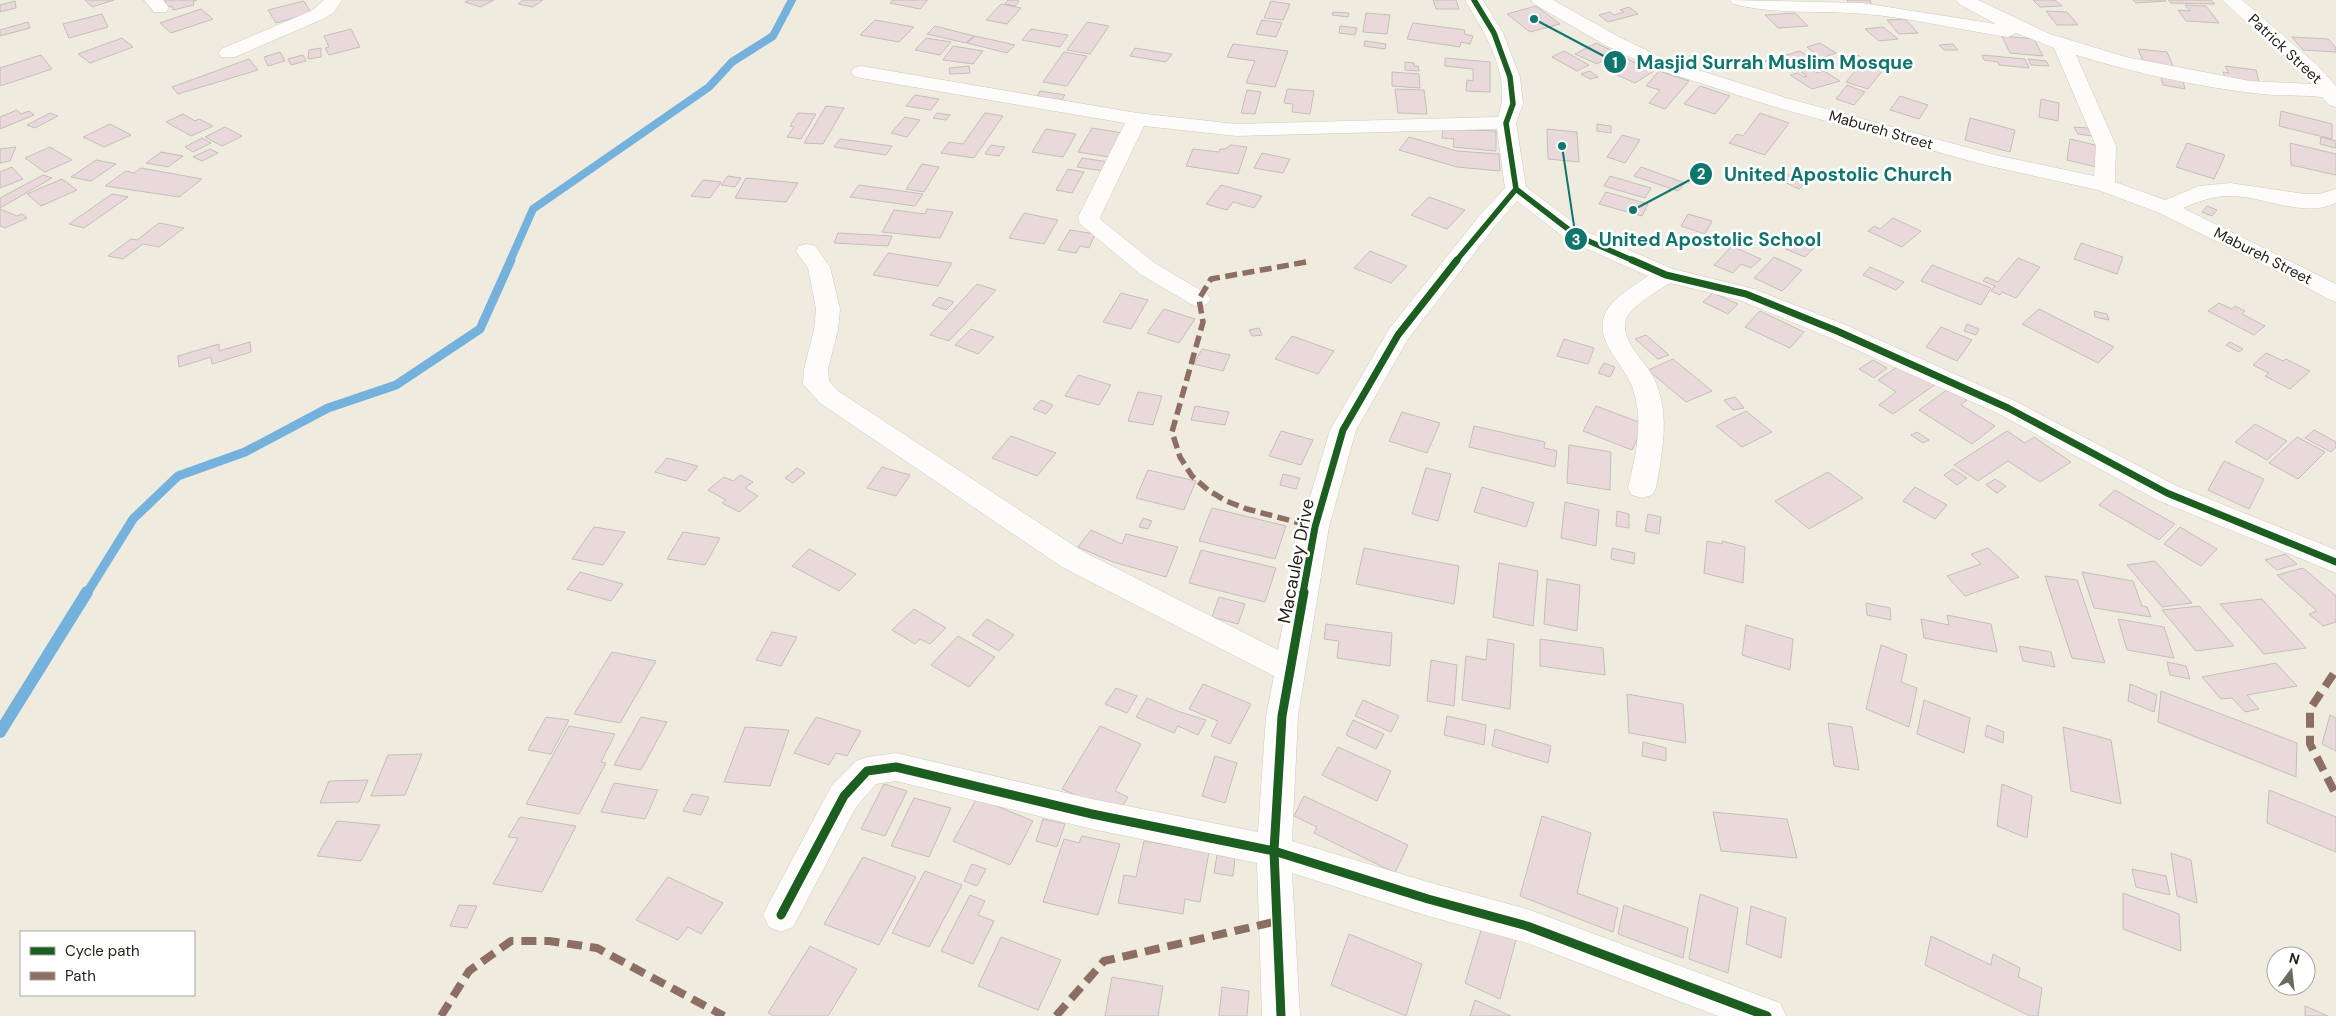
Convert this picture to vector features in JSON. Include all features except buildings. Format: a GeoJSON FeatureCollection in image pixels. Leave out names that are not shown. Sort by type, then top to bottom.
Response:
{"type":"FeatureCollection","features":[{"type":"Feature","properties":{"kind":"street"},"geometry":{"type":"LineString","coordinates":[[228,52],[320,14],[328,8],[333,0]]}},
{"type":"Feature","properties":{"kind":"street"},"geometry":{"type":"LineString","coordinates":[[1474,0],[1494,33],[1510,77],[1513,104],[1506,123],[1516,189],[1544,213],[1577,236],[1666,275],[1746,294],[1837,331],[2008,408],[2167,493],[2336,562]]}},
{"type":"Feature","properties":{"kind":"street","name":"Mabureh Street"},"geometry":{"type":"LineString","coordinates":[[1540,0],[1612,41],[1660,64],[1780,102],[1992,161],[2104,185],[2165,207],[2291,269],[2336,294]]}},
{"type":"Feature","properties":{"kind":"street"},"geometry":{"type":"LineString","coordinates":[[1739,0],[1775,6],[1831,6],[1880,10],[1950,23],[2028,33]]}},
{"type":"Feature","properties":{"kind":"street"},"geometry":{"type":"LineString","coordinates":[[1965,0],[2028,33],[2063,47],[2148,68],[2231,84],[2272,90],[2334,95]]}},
{"type":"Feature","properties":{"kind":"street","name":"Patrick Street"},"geometry":{"type":"LineString","coordinates":[[2231,0],[2310,69],[2334,95]]}},
{"type":"Feature","properties":{"kind":"street"},"geometry":{"type":"LineString","coordinates":[[2063,47],[2106,146],[2104,185]]}},
{"type":"Feature","properties":{"kind":"street"},"geometry":{"type":"LineString","coordinates":[[861,72],[1137,120],[1236,130],[1268,131],[1506,123]]}},
{"type":"Feature","properties":{"kind":"street"},"geometry":{"type":"LineString","coordinates":[[1137,120],[1090,217],[1090,223],[1148,268],[1199,299]]}},
{"type":"Feature","properties":{"kind":"street","name":"Macauley Drive"},"geometry":{"type":"LineString","coordinates":[[1281,1016],[1274,851],[1282,716],[1315,527],[1343,430],[1398,335],[1488,220],[1516,189]]}},
{"type":"Feature","properties":{"kind":"street"},"geometry":{"type":"LineString","coordinates":[[2165,207],[2207,191],[2230,190],[2323,201],[2336,195]]}},
{"type":"Feature","properties":{"kind":"street"},"geometry":{"type":"LineString","coordinates":[[807,251],[819,266],[826,294],[828,310],[826,330],[816,369],[816,384],[829,397],[1072,559],[1290,670]]}},
{"type":"Feature","properties":{"kind":"street"},"geometry":{"type":"LineString","coordinates":[[1642,488],[1654,426],[1644,382],[1614,333],[1614,318],[1629,302],[1666,275]]}},
{"type":"Feature","properties":{"kind":"street"},"geometry":{"type":"LineString","coordinates":[[781,916],[844,796],[867,771],[896,767],[1092,814],[1274,851],[1428,899],[1527,926],[1767,1016]]}},
{"type":"Feature","properties":{"kind":"waterway"},"geometry":{"type":"LineString","coordinates":[[510,261],[533,209],[709,87],[732,62],[773,36],[792,0]]}},
{"type":"Feature","properties":{"kind":"waterway"},"geometry":{"type":"LineString","coordinates":[[87,593],[133,519],[178,476],[245,452],[328,408],[396,385],[480,329],[511,260]]}},
{"type":"Feature","properties":{"kind":"waterway"},"geometry":{"type":"LineString","coordinates":[[0,732],[87,592]]}},
{"type":"Feature","properties":{"kind":"marked path"},"geometry":{"type":"LineString","coordinates":[[1306,262],[1211,279],[1199,299],[1203,322],[1172,432],[1180,457],[1192,476],[1208,490],[1226,501],[1247,509],[1315,527]]}},
{"type":"Feature","properties":{"kind":"marked path"},"geometry":{"type":"LineString","coordinates":[[2334,791],[2310,744],[2310,709],[2336,670]]}},
{"type":"Feature","properties":{"kind":"marked path"},"geometry":{"type":"LineString","coordinates":[[1056,1016],[1104,961],[1278,921]]}},
{"type":"Feature","properties":{"kind":"marked path"},"geometry":{"type":"LineString","coordinates":[[441,1016],[469,971],[511,941],[549,941],[597,948],[724,1016]]}},
{"type":"Feature","properties":{"kind":"cycle path"},"geometry":{"type":"LineString","coordinates":[[1281,1016],[1274,851],[1282,716],[1315,527],[1343,430],[1398,335],[1488,220],[1516,189],[1506,123],[1513,104],[1510,77],[1494,33],[1474,0]]}},
{"type":"Feature","properties":{"kind":"cycle path"},"geometry":{"type":"LineString","coordinates":[[1516,189],[1577,236],[1666,275],[1746,294],[1837,331],[2008,408],[2167,493],[2336,562]]}},
{"type":"Feature","properties":{"kind":"cycle path"},"geometry":{"type":"LineString","coordinates":[[781,915],[844,796],[867,771],[896,767],[1092,814],[1274,851],[1428,899],[1527,926],[1767,1016]]}},
{"type":"Feature","properties":{"kind":"place","name":"Masjid Surrah Muslim Mosque"},"geometry":{"type":"Point","coordinates":[1534,19]}},
{"type":"Feature","properties":{"kind":"place","name":"United Apostolic School"},"geometry":{"type":"Point","coordinates":[1562,146]}},
{"type":"Feature","properties":{"kind":"place","name":"United Apostolic Church"},"geometry":{"type":"Point","coordinates":[1633,210]}}]}
